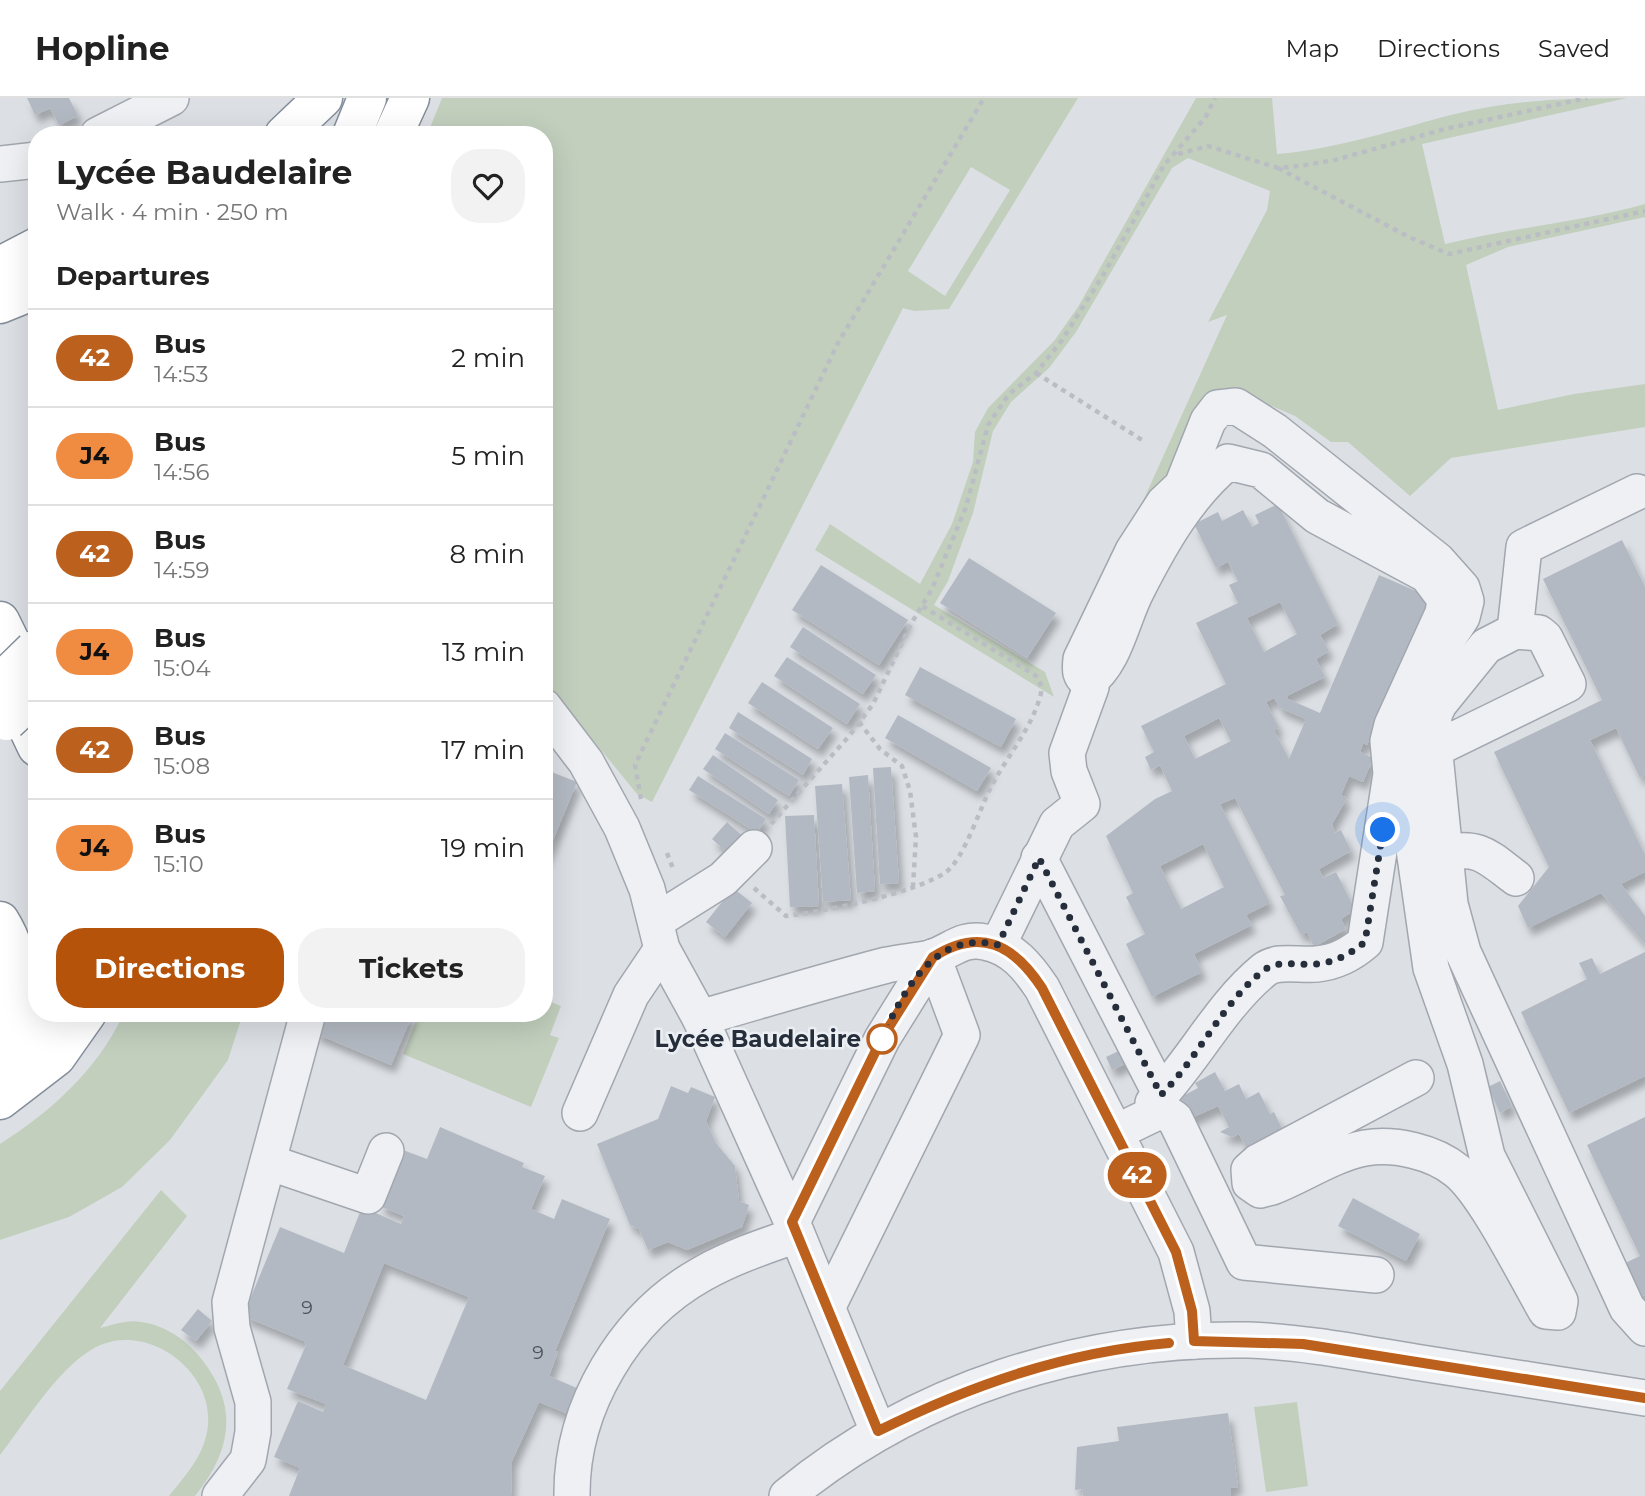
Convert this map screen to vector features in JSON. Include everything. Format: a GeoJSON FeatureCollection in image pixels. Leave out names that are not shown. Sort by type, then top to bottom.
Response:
{"type":"FeatureCollection","features":[{"type":"Feature","properties":{"kind":"highway"},"geometry":{"type":"LineString","coordinates":[[293,126],[323,98]]}},
{"type":"Feature","properties":{"kind":"highway"},"geometry":{"type":"LineString","coordinates":[[356,126],[367,98]]}},
{"type":"Feature","properties":{"kind":"highway"},"geometry":{"type":"LineString","coordinates":[[0,266],[28,252]]}},
{"type":"Feature","properties":{"kind":"highway"},"geometry":{"type":"LineString","coordinates":[[0,304],[28,293]]}},
{"type":"Feature","properties":{"kind":"highway"},"geometry":{"type":"LineString","coordinates":[[27,636],[0,669],[28,728]]}},
{"type":"Feature","properties":{"kind":"highway"},"geometry":{"type":"LineString","coordinates":[[0,683],[27,636]]}},
{"type":"Feature","properties":{"kind":"highway"},"geometry":{"type":"LineString","coordinates":[[4,724],[28,702]]}},
{"type":"Feature","properties":{"kind":"highway"},"geometry":{"type":"LineString","coordinates":[[0,920],[15,949],[19,973],[13,1019],[0,1043]]}},
{"type":"Feature","properties":{"kind":"highway"},"geometry":{"type":"LineString","coordinates":[[0,1062],[36,1035],[45,1022]]}},
{"type":"Feature","properties":{"kind":"highway"},"geometry":{"type":"LineString","coordinates":[[0,1100],[56,1057],[81,1022]]}},
{"type":"Feature","properties":{"kind":"street"},"geometry":{"type":"LineString","coordinates":[[116,126],[171,98]]}},
{"type":"Feature","properties":{"kind":"street"},"geometry":{"type":"LineString","coordinates":[[0,164],[28,161]]}},
{"type":"Feature","properties":{"kind":"street"},"geometry":{"type":"LineString","coordinates":[[998,945],[1057,824],[1082,804],[1069,771],[1067,753],[1091,687],[1079,672],[1081,659],[1133,551],[1164,503],[1182,486],[1208,421],[1218,408],[1236,406],[1265,425],[1437,560],[1462,587],[1466,601],[1462,617],[1447,640],[1406,724],[1404,769],[1412,835],[1431,968],[1465,1064],[1487,1156],[1560,1301],[1560,1309],[1554,1314],[1546,1311],[1467,1180],[1435,1158],[1410,1150],[1368,1147],[1272,1187],[1260,1189],[1250,1183],[1249,1170],[1258,1162],[1416,1077]]}},
{"type":"Feature","properties":{"kind":"street"},"geometry":{"type":"LineString","coordinates":[[1265,425],[1257,440],[1352,523],[1370,543]]}},
{"type":"Feature","properties":{"kind":"street"},"geometry":{"type":"LineString","coordinates":[[1039,858],[1157,1099],[1178,1078],[1240,995],[1264,970],[1275,964],[1317,964],[1339,959],[1365,942],[1391,774],[1388,741],[1392,724],[1443,613],[1445,599],[1427,575],[1317,516],[1261,470],[1228,462],[1212,475],[1186,506],[1137,589],[1103,667],[1088,682]]}},
{"type":"Feature","properties":{"kind":"street"},"geometry":{"type":"LineString","coordinates":[[1515,631],[1524,547],[1637,492]]}},
{"type":"Feature","properties":{"kind":"street"},"geometry":{"type":"LineString","coordinates":[[1435,749],[1568,684],[1545,638],[1539,633],[1515,631],[1486,646],[1439,704],[1432,724],[1457,939],[1627,1308],[1645,1328]]}},
{"type":"Feature","properties":{"kind":"street"},"geometry":{"type":"LineString","coordinates":[[553,718],[586,762],[613,808],[667,925],[700,1018],[794,1228],[878,1431]]}},
{"type":"Feature","properties":{"kind":"street"},"geometry":{"type":"LineString","coordinates":[[1445,853],[1469,849],[1480,852],[1516,878]]}},
{"type":"Feature","properties":{"kind":"street"},"geometry":{"type":"LineString","coordinates":[[580,1113],[631,995],[667,925],[744,858]]}},
{"type":"Feature","properties":{"kind":"street"},"geometry":{"type":"LineString","coordinates":[[700,1018],[890,965],[933,957],[954,944],[970,940],[998,945],[1029,968],[1042,988],[1176,1252],[1192,1311],[1194,1341]]}},
{"type":"Feature","properties":{"kind":"street"},"geometry":{"type":"LineString","coordinates":[[572,1496],[574,1463],[588,1408],[600,1381],[633,1332],[661,1304],[701,1274],[794,1228],[882,1038],[933,957]]}},
{"type":"Feature","properties":{"kind":"street"},"geometry":{"type":"LineString","coordinates":[[831,1318],[962,1035],[933,957]]}},
{"type":"Feature","properties":{"kind":"street"},"geometry":{"type":"LineString","coordinates":[[220,1496],[243,1467],[250,1450],[253,1402],[232,1328],[230,1301],[306,1022]]}},
{"type":"Feature","properties":{"kind":"street"},"geometry":{"type":"LineString","coordinates":[[1118,1139],[1137,1120],[1162,1110],[1175,1119],[1244,1262],[1376,1275]]}},
{"type":"Feature","properties":{"kind":"street"},"geometry":{"type":"LineString","coordinates":[[268,1162],[368,1196],[386,1151]]}},
{"type":"Feature","properties":{"kind":"street"},"geometry":{"type":"LineString","coordinates":[[787,1496],[878,1431],[953,1395],[1050,1363],[1131,1347],[1194,1341],[1303,1344],[1645,1398]]}},
{"type":"Feature","properties":{"kind":"path"},"geometry":{"type":"LineString","coordinates":[[642,810],[635,765],[838,343],[984,98]]}},
{"type":"Feature","properties":{"kind":"path"},"geometry":{"type":"LineString","coordinates":[[922,606],[1038,677],[1042,690],[1028,725],[991,787],[967,841],[947,872],[914,886],[820,912],[786,916],[774,909],[744,858],[859,722],[892,669],[966,507],[988,425],[1009,394],[1036,373],[1083,309],[1164,165],[1177,154],[1205,118],[1215,98]]}},
{"type":"Feature","properties":{"kind":"path"},"geometry":{"type":"LineString","coordinates":[[1278,168],[1335,160],[1445,129],[1587,98]]}},
{"type":"Feature","properties":{"kind":"path"},"geometry":{"type":"LineString","coordinates":[[1177,154],[1208,146],[1278,168],[1409,237],[1449,254],[1645,211]]}},
{"type":"Feature","properties":{"kind":"path"},"geometry":{"type":"LineString","coordinates":[[1036,373],[1142,440]]}},
{"type":"Feature","properties":{"kind":"path"},"geometry":{"type":"LineString","coordinates":[[859,722],[880,750],[902,766],[916,837],[914,886]]}},
{"type":"Feature","properties":{"kind":"path"},"geometry":{"type":"LineString","coordinates":[[666,851],[667,925]]}},
{"type":"Feature","properties":{"kind":"green space"},"geometry":{"type":"Polygon","coordinates":[[[442,98],[1078,98],[949,309],[914,311],[903,308],[652,802],[637,794],[553,691],[553,126],[431,126],[442,98]],[[971,167],[908,271],[945,296],[1010,190],[971,167]]]}},
{"type":"Feature","properties":{"kind":"green space"},"geometry":{"type":"Polygon","coordinates":[[[1196,98],[1272,98],[1277,154],[1345,143],[1455,114],[1498,106],[1562,99],[1627,98],[1422,144],[1445,244],[1596,216],[1645,204],[1645,217],[1508,247],[1466,265],[1498,410],[1574,394],[1645,384],[1645,427],[1451,458],[1410,496],[1348,442],[1331,442],[1295,416],[1246,395],[1149,508],[1143,501],[1227,315],[1208,322],[1267,210],[1270,191],[1188,158],[1172,168],[1076,332],[1049,368],[1011,402],[993,431],[973,513],[948,581],[934,605],[1045,672],[1054,697],[815,550],[830,524],[920,584],[952,524],[973,462],[975,432],[988,408],[1054,341],[1078,307],[1196,98]]]}},
{"type":"Feature","properties":{"kind":"green space"},"geometry":{"type":"Polygon","coordinates":[[[553,1003],[561,1006],[550,1035],[559,1038],[531,1107],[403,1054],[415,1022],[553,1022],[553,1003]]]}},
{"type":"Feature","properties":{"kind":"green space"},"geometry":{"type":"Polygon","coordinates":[[[119,1022],[240,1022],[228,1060],[170,1140],[122,1187],[69,1217],[0,1240],[0,1144],[38,1117],[72,1087],[119,1022]]]}},
{"type":"Feature","properties":{"kind":"green space"},"geometry":{"type":"Polygon","coordinates":[[[161,1190],[187,1216],[100,1328],[131,1321],[150,1324],[176,1336],[191,1347],[203,1361],[222,1396],[226,1413],[223,1446],[207,1479],[195,1496],[169,1496],[201,1450],[207,1432],[208,1410],[201,1389],[190,1371],[173,1356],[154,1346],[133,1340],[112,1342],[91,1350],[78,1359],[53,1384],[0,1455],[0,1391],[161,1190]]]}},
{"type":"Feature","properties":{"kind":"green space"},"geometry":{"type":"Polygon","coordinates":[[[1297,1402],[1308,1486],[1266,1492],[1254,1407],[1297,1402]]]}},
{"type":"Feature","properties":{"kind":"building"},"geometry":{"type":"Polygon","coordinates":[[[27,98],[69,98],[78,116],[59,125],[50,108],[35,115],[27,98]]]}},
{"type":"Feature","properties":{"kind":"building"},"geometry":{"type":"Polygon","coordinates":[[[1278,504],[1338,624],[1320,635],[1329,651],[1316,659],[1325,677],[1287,696],[1288,699],[1320,713],[1379,575],[1430,597],[1367,745],[1363,743],[1360,752],[1373,758],[1363,782],[1349,776],[1341,795],[1347,798],[1332,824],[1335,833],[1341,830],[1351,851],[1319,869],[1323,878],[1336,872],[1355,910],[1341,919],[1346,929],[1314,947],[1307,932],[1301,935],[1280,896],[1285,895],[1235,798],[1220,804],[1270,903],[1246,915],[1252,925],[1194,954],[1202,972],[1152,997],[1126,944],[1145,934],[1126,897],[1133,893],[1106,836],[1155,799],[1172,791],[1160,765],[1151,770],[1145,757],[1154,752],[1141,726],[1226,684],[1196,623],[1238,603],[1229,585],[1238,581],[1228,562],[1216,568],[1194,524],[1218,512],[1222,521],[1243,510],[1252,527],[1259,523],[1255,515],[1278,504]],[[1280,602],[1247,618],[1264,652],[1297,634],[1280,602]],[[1274,698],[1266,702],[1279,728],[1274,730],[1289,759],[1306,719],[1280,708],[1274,698]],[[1219,718],[1184,736],[1195,759],[1231,741],[1219,718]],[[1203,844],[1160,866],[1181,909],[1224,887],[1203,844]]]}},
{"type":"Feature","properties":{"kind":"building"},"geometry":{"type":"Polygon","coordinates":[[[1622,540],[1645,587],[1645,775],[1640,778],[1616,728],[1590,740],[1645,855],[1645,872],[1621,884],[1645,916],[1645,944],[1601,893],[1528,928],[1518,906],[1549,867],[1494,752],[1602,700],[1543,579],[1622,540]]]}},
{"type":"Feature","properties":{"kind":"building"},"geometry":{"type":"Polygon","coordinates":[[[969,558],[1056,613],[1027,658],[940,603],[969,558]]]}},
{"type":"Feature","properties":{"kind":"building"},"geometry":{"type":"Polygon","coordinates":[[[821,565],[908,620],[879,665],[792,610],[821,565]]]}},
{"type":"Feature","properties":{"kind":"building"},"geometry":{"type":"Polygon","coordinates":[[[803,627],[876,675],[863,694],[790,647],[803,627]]]}},
{"type":"Feature","properties":{"kind":"building"},"geometry":{"type":"Polygon","coordinates":[[[787,657],[860,704],[847,724],[774,676],[787,657]]]}},
{"type":"Feature","properties":{"kind":"building"},"geometry":{"type":"Polygon","coordinates":[[[920,667],[1016,719],[1001,747],[905,695],[920,667]]]}},
{"type":"Feature","properties":{"kind":"building"},"geometry":{"type":"Polygon","coordinates":[[[762,682],[833,728],[818,749],[748,703],[762,682]]]}},
{"type":"Feature","properties":{"kind":"building"},"geometry":{"type":"Polygon","coordinates":[[[738,712],[812,759],[803,775],[729,728],[738,712]]]}},
{"type":"Feature","properties":{"kind":"building"},"geometry":{"type":"Polygon","coordinates":[[[898,715],[991,768],[977,791],[885,738],[898,715]]]}},
{"type":"Feature","properties":{"kind":"building"},"geometry":{"type":"Polygon","coordinates":[[[725,733],[799,780],[789,796],[715,749],[725,733]]]}},
{"type":"Feature","properties":{"kind":"building"},"geometry":{"type":"Polygon","coordinates":[[[713,755],[778,800],[769,814],[703,769],[713,755]]]}},
{"type":"Feature","properties":{"kind":"building"},"geometry":{"type":"Polygon","coordinates":[[[891,767],[899,883],[880,884],[873,768],[891,767]]]}},
{"type":"Feature","properties":{"kind":"building"},"geometry":{"type":"Polygon","coordinates":[[[553,773],[577,782],[553,840],[553,773]]]}},
{"type":"Feature","properties":{"kind":"building"},"geometry":{"type":"Polygon","coordinates":[[[868,775],[875,891],[857,893],[849,777],[868,775]]]}},
{"type":"Feature","properties":{"kind":"building"},"geometry":{"type":"Polygon","coordinates":[[[698,776],[766,819],[757,833],[689,790],[698,776]]]}},
{"type":"Feature","properties":{"kind":"building"},"geometry":{"type":"Polygon","coordinates":[[[842,784],[851,900],[823,902],[815,786],[842,784]]]}},
{"type":"Feature","properties":{"kind":"building"},"geometry":{"type":"Polygon","coordinates":[[[814,815],[819,906],[790,907],[785,816],[814,815]]]}},
{"type":"Feature","properties":{"kind":"building"},"geometry":{"type":"Polygon","coordinates":[[[727,822],[747,840],[732,857],[712,839],[727,822]]]}},
{"type":"Feature","properties":{"kind":"building"},"geometry":{"type":"Polygon","coordinates":[[[733,888],[752,903],[725,937],[706,922],[733,888]]]}},
{"type":"Feature","properties":{"kind":"building"},"geometry":{"type":"Polygon","coordinates":[[[1645,952],[1645,1076],[1569,1113],[1521,1012],[1587,979],[1579,963],[1592,958],[1600,974],[1645,952]]]}},
{"type":"Feature","properties":{"kind":"building"},"geometry":{"type":"Polygon","coordinates":[[[318,1022],[409,1022],[391,1065],[314,1033],[318,1022]]]}},
{"type":"Feature","properties":{"kind":"building"},"geometry":{"type":"Polygon","coordinates":[[[1125,1048],[1131,1061],[1112,1070],[1106,1057],[1125,1048]]]}},
{"type":"Feature","properties":{"kind":"building"},"geometry":{"type":"Polygon","coordinates":[[[1215,1072],[1225,1091],[1239,1084],[1246,1099],[1259,1092],[1270,1114],[1274,1112],[1286,1137],[1250,1155],[1239,1134],[1232,1137],[1220,1132],[1229,1127],[1218,1106],[1187,1120],[1177,1099],[1198,1088],[1195,1083],[1215,1072]]]}},
{"type":"Feature","properties":{"kind":"building"},"geometry":{"type":"Polygon","coordinates":[[[1500,1081],[1512,1106],[1500,1113],[1488,1087],[1500,1081]]]}},
{"type":"Feature","properties":{"kind":"building"},"geometry":{"type":"Polygon","coordinates":[[[671,1086],[688,1093],[691,1087],[715,1097],[706,1121],[715,1142],[735,1166],[739,1201],[749,1205],[742,1227],[687,1250],[668,1242],[648,1250],[639,1229],[630,1225],[597,1144],[658,1119],[671,1086]]]}},
{"type":"Feature","properties":{"kind":"building"},"geometry":{"type":"Polygon","coordinates":[[[1645,1117],[1645,1295],[1639,1298],[1623,1264],[1640,1256],[1587,1145],[1645,1117]]]}},
{"type":"Feature","properties":{"kind":"building"},"geometry":{"type":"Polygon","coordinates":[[[440,1127],[524,1163],[522,1167],[545,1176],[531,1209],[554,1219],[562,1199],[610,1219],[555,1351],[558,1352],[549,1376],[579,1389],[568,1414],[539,1402],[512,1461],[511,1496],[289,1496],[300,1468],[274,1457],[298,1401],[323,1412],[326,1404],[287,1389],[306,1345],[304,1341],[243,1316],[280,1227],[344,1253],[362,1207],[401,1224],[404,1216],[379,1206],[403,1150],[427,1159],[440,1127]],[[384,1263],[343,1365],[426,1400],[469,1297],[384,1263]]]}},
{"type":"Feature","properties":{"kind":"building"},"geometry":{"type":"Polygon","coordinates":[[[1353,1198],[1420,1234],[1406,1261],[1338,1226],[1353,1198]]]}},
{"type":"Feature","properties":{"kind":"building"},"geometry":{"type":"Polygon","coordinates":[[[198,1309],[212,1321],[196,1341],[181,1330],[198,1309]]]}},
{"type":"Feature","properties":{"kind":"building"},"geometry":{"type":"Polygon","coordinates":[[[1228,1413],[1238,1487],[1230,1488],[1231,1496],[1083,1496],[1082,1489],[1075,1490],[1077,1447],[1119,1441],[1117,1427],[1228,1413]]]}},
{"type":"Feature","properties":{"kind":"bus line","name":"42"},"geometry":{"type":"LineString","coordinates":[[1169,1343],[1093,1353],[1050,1363],[953,1395],[878,1431],[834,1331],[828,1306],[792,1222],[882,1038],[933,957],[943,950],[970,940],[998,945],[1014,954],[1029,968],[1042,988],[1176,1252],[1192,1311],[1194,1341],[1249,1340],[1303,1344],[1645,1398]]}},
{"type":"Feature","properties":{"kind":"place","name":"Lycée Baudelaire"},"geometry":{"type":"Point","coordinates":[882,1039]}},
{"type":"Feature","properties":{"kind":"route"},"geometry":{"type":"LineString","coordinates":[[882,1039],[906,996],[933,957],[954,944],[970,940],[998,945],[1039,858],[1161,1095],[1178,1078],[1240,995],[1264,970],[1275,964],[1317,964],[1339,959],[1350,955],[1365,942],[1383,830]]}}]}
